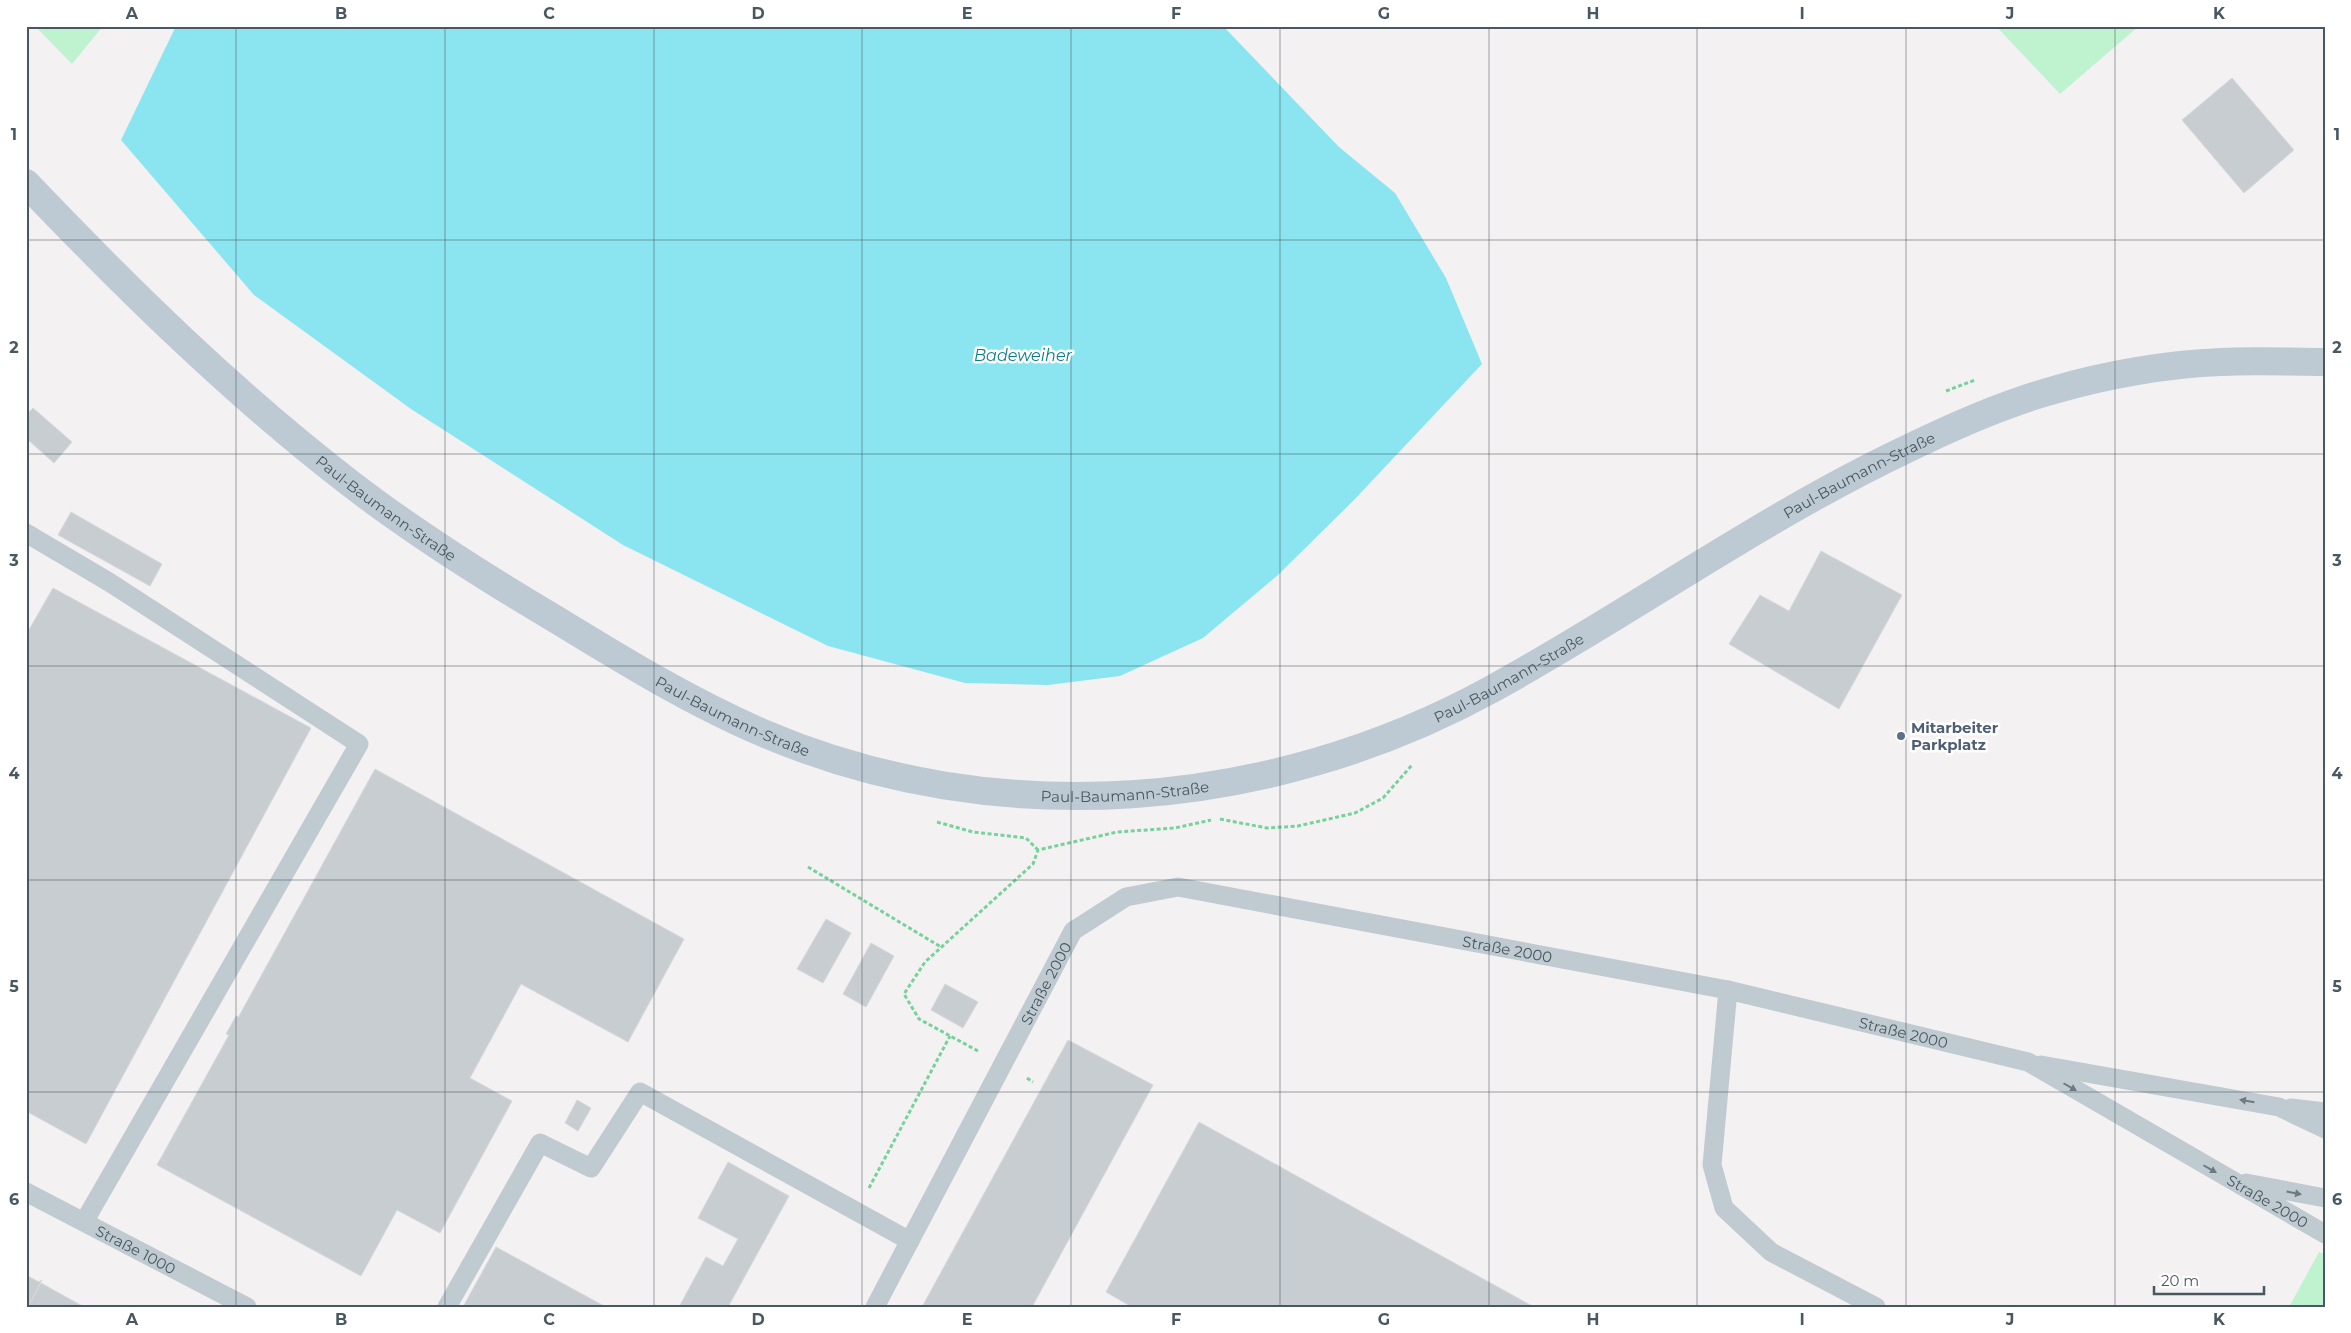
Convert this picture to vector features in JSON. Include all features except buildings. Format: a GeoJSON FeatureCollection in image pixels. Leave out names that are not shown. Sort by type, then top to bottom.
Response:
{"type":"FeatureCollection","features":[{"type":"Feature","properties":{"kind":"main road","name":"Paul-Baumann-Straße"},"geometry":{"type":"LineString","coordinates":[[26,183],[209,366],[279,425],[349,483],[408,526],[517,596],[689,698],[762,733],[800,747],[891,775],[940,785],[1033,796],[1105,797],[1198,788],[1302,767],[1387,738],[1486,692],[1783,514],[1870,467],[1977,416],[2056,389],[2132,373],[2216,362],[2325,362]]}},
{"type":"Feature","properties":{"kind":"lane"},"geometry":{"type":"LineString","coordinates":[[26,533],[109,582],[359,744],[84,1222]]}},
{"type":"Feature","properties":{"kind":"lane","name":"Straße 2000"},"geometry":{"type":"LineString","coordinates":[[875,1307],[1073,931],[1126,897],[1178,887],[1728,990],[2028,1062],[2325,1234]]}},
{"type":"Feature","properties":{"kind":"lane"},"geometry":{"type":"LineString","coordinates":[[1728,990],[1712,1165],[1724,1208],[1771,1252],[1876,1307]]}},
{"type":"Feature","properties":{"kind":"lane"},"geometry":{"type":"LineString","coordinates":[[2028,1062],[2278,1106],[2325,1112]]}},
{"type":"Feature","properties":{"kind":"lane"},"geometry":{"type":"LineString","coordinates":[[447,1307],[540,1143],[591,1168],[640,1092],[910,1241]]}},
{"type":"Feature","properties":{"kind":"lane"},"geometry":{"type":"LineString","coordinates":[[2278,1106],[2325,1120]]}},
{"type":"Feature","properties":{"kind":"lane"},"geometry":{"type":"LineString","coordinates":[[2278,1106],[2325,1129]]}},
{"type":"Feature","properties":{"kind":"lane"},"geometry":{"type":"LineString","coordinates":[[2230,1180],[2325,1198]]}},
{"type":"Feature","properties":{"kind":"lane","name":"Straße 1000"},"geometry":{"type":"LineString","coordinates":[[26,1192],[246,1307]]}},
{"type":"Feature","properties":{"kind":"path"},"geometry":{"type":"LineString","coordinates":[[1038,850],[1117,832],[1175,828],[1220,818],[1267,828],[1298,826],[1355,812]]}},
{"type":"Feature","properties":{"kind":"path"},"geometry":{"type":"LineString","coordinates":[[937,822],[973,832],[1026,838],[1038,850]]}},
{"type":"Feature","properties":{"kind":"path"},"geometry":{"type":"LineString","coordinates":[[1033,1082],[919,1018],[904,994],[925,962],[1033,864],[1038,850]]}},
{"type":"Feature","properties":{"kind":"path"},"geometry":{"type":"LineString","coordinates":[[808,867],[941,947]]}},
{"type":"Feature","properties":{"kind":"path"},"geometry":{"type":"LineString","coordinates":[[857,1212],[950,1036]]}},
{"type":"Feature","properties":{"kind":"green space"},"geometry":{"type":"Polygon","coordinates":[[[35,26],[103,26],[72,64],[35,26]]]}},
{"type":"Feature","properties":{"kind":"green space"},"geometry":{"type":"Polygon","coordinates":[[[1996,26],[2139,26],[2060,94],[1996,26]]]}},
{"type":"Feature","properties":{"kind":"green space"},"geometry":{"type":"Polygon","coordinates":[[[2319,1252],[2325,1254],[2325,1307],[2289,1307],[2319,1252]]]}},
{"type":"Feature","properties":{"kind":"water","name":"Badeweiher"},"geometry":{"type":"Polygon","coordinates":[[[176,26],[1223,26],[1339,147],[1395,193],[1446,278],[1482,364],[1354,500],[1278,575],[1203,638],[1120,676],[1048,685],[965,683],[828,646],[623,545],[411,409],[254,295],[121,140],[176,26]]]}},
{"type":"Feature","properties":{"kind":"place","name":"Mitarbeiter Parkplatz"},"geometry":{"type":"Point","coordinates":[1901,736]}}]}
